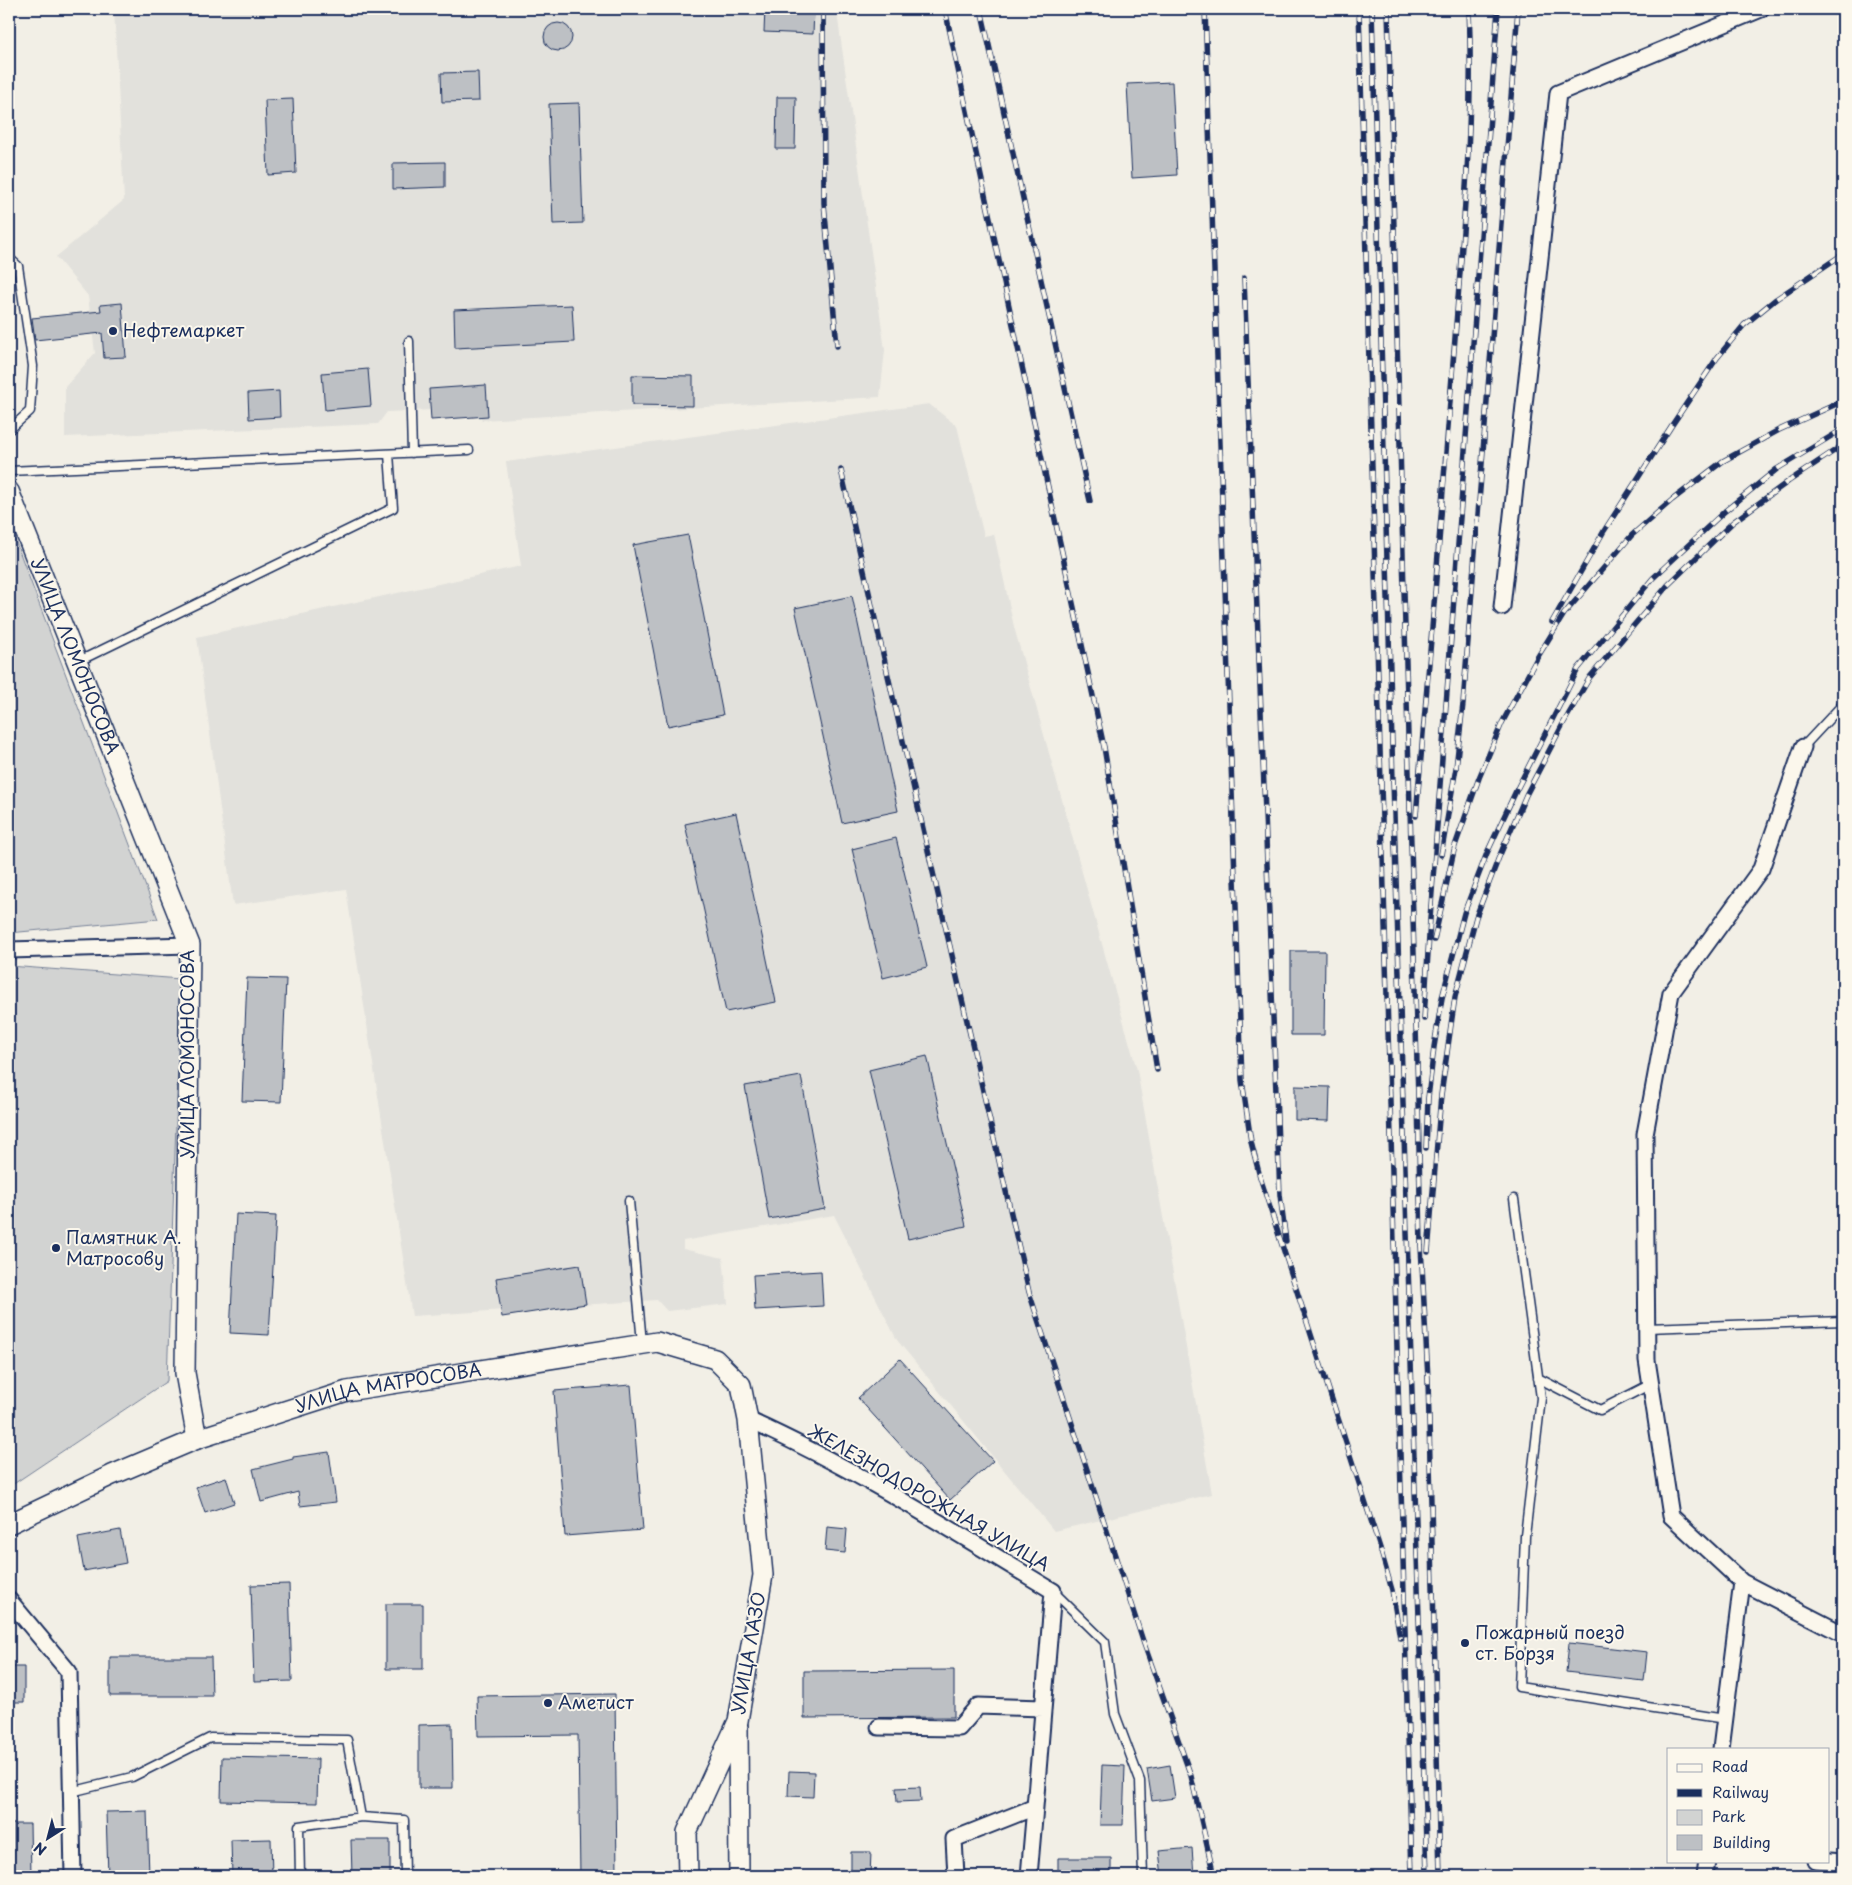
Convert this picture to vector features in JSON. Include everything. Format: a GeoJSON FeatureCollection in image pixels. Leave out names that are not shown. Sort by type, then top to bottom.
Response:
{"type":"FeatureCollection","features":[{"type":"Feature","properties":{"kind":"street"},"geometry":{"type":"LineString","coordinates":[[1502,607],[1558,93],[1761,9]]}},
{"type":"Feature","properties":{"kind":"street","name":"УЛИЦА ЛОМОНОСОВА"},"geometry":{"type":"LineString","coordinates":[[9,491],[190,945],[185,1373],[197,1440]]}},
{"type":"Feature","properties":{"kind":"street"},"geometry":{"type":"LineString","coordinates":[[1803,747],[1761,869],[1670,993],[1645,1134],[1647,1360],[1672,1516],[1742,1582],[1843,1634]]}},
{"type":"Feature","properties":{"kind":"street"},"geometry":{"type":"LineString","coordinates":[[9,950],[190,945]]}},
{"type":"Feature","properties":{"kind":"street","name":"УЛИЦА МАТРОСОВА"},"geometry":{"type":"LineString","coordinates":[[9,1524],[112,1475],[197,1440],[347,1390],[657,1342],[715,1359],[741,1385],[748,1420]]}},
{"type":"Feature","properties":{"kind":"street","name":"ЖЕЛЕЗНОДОРОЖНАЯ УЛИЦА"},"geometry":{"type":"LineString","coordinates":[[748,1420],[784,1436],[874,1485],[1053,1591],[1028,1876]]}},
{"type":"Feature","properties":{"kind":"street","name":"УЛИЦА ЛАЗО"},"geometry":{"type":"LineString","coordinates":[[688,1876],[687,1832],[738,1721],[763,1574],[748,1420]]}},
{"type":"Feature","properties":{"kind":"street"},"geometry":{"type":"LineString","coordinates":[[1721,1748],[1742,1582]]}},
{"type":"Feature","properties":{"kind":"street"},"geometry":{"type":"LineString","coordinates":[[9,1600],[69,1672],[73,1876]]}},
{"type":"Feature","properties":{"kind":"street"},"geometry":{"type":"LineString","coordinates":[[879,1727],[959,1728],[978,1706],[1043,1708]]}},
{"type":"Feature","properties":{"kind":"street"},"geometry":{"type":"LineString","coordinates":[[738,1721],[739,1876]]}},
{"type":"Feature","properties":{"kind":"street"},"geometry":{"type":"LineString","coordinates":[[956,1876],[954,1839],[1035,1807]]}},
{"type":"Feature","properties":{"kind":"street"},"geometry":{"type":"LineString","coordinates":[[1705,1876],[1707,1862]]}},
{"type":"Feature","properties":{"kind":"street"},"geometry":{"type":"LineString","coordinates":[[1830,1862],[1843,1863]]}},
{"type":"Feature","properties":{"kind":"lane"},"geometry":{"type":"LineString","coordinates":[[9,258],[18,266],[33,366],[30,411],[9,430]]}},
{"type":"Feature","properties":{"kind":"lane"},"geometry":{"type":"LineString","coordinates":[[408,341],[412,453]]}},
{"type":"Feature","properties":{"kind":"lane"},"geometry":{"type":"LineString","coordinates":[[9,471],[469,450]]}},
{"type":"Feature","properties":{"kind":"lane"},"geometry":{"type":"LineString","coordinates":[[77,662],[393,508],[389,454]]}},
{"type":"Feature","properties":{"kind":"lane"},"geometry":{"type":"LineString","coordinates":[[1803,747],[1843,704]]}},
{"type":"Feature","properties":{"kind":"lane"},"geometry":{"type":"LineString","coordinates":[[1514,1199],[1541,1398],[1525,1536],[1519,1687],[1725,1719]]}},
{"type":"Feature","properties":{"kind":"lane"},"geometry":{"type":"LineString","coordinates":[[629,1201],[642,1345]]}},
{"type":"Feature","properties":{"kind":"lane"},"geometry":{"type":"LineString","coordinates":[[1647,1328],[1843,1321]]}},
{"type":"Feature","properties":{"kind":"lane"},"geometry":{"type":"LineString","coordinates":[[1538,1378],[1600,1410],[1651,1384]]}},
{"type":"Feature","properties":{"kind":"lane"},"geometry":{"type":"LineString","coordinates":[[1053,1591],[1105,1642],[1115,1714],[1140,1781],[1143,1876]]}},
{"type":"Feature","properties":{"kind":"lane"},"geometry":{"type":"LineString","coordinates":[[72,1792],[132,1777],[210,1738],[347,1740],[361,1817]]}},
{"type":"Feature","properties":{"kind":"lane"},"geometry":{"type":"LineString","coordinates":[[300,1876],[299,1826],[361,1817],[404,1820],[405,1876]]}},
{"type":"Feature","properties":{"kind":"shaded area"},"geometry":{"type":"Polygon","coordinates":[[[114,9],[809,9],[810,13],[837,13],[885,350],[880,397],[482,420],[477,408],[387,412],[378,424],[65,437],[65,387],[95,353],[88,296],[56,257],[124,200],[114,9]]]}},
{"type":"Feature","properties":{"kind":"shaded area"},"geometry":{"type":"Polygon","coordinates":[[[929,404],[957,426],[984,536],[994,534],[1014,627],[1137,1070],[1212,1494],[1054,1531],[897,1340],[834,1215],[683,1241],[683,1249],[723,1258],[728,1304],[667,1311],[657,1300],[412,1316],[346,889],[233,905],[197,637],[521,566],[506,462],[929,404]]]}},
{"type":"Feature","properties":{"kind":"green space"},"geometry":{"type":"Polygon","coordinates":[[[9,524],[158,919],[9,933],[9,524]]]}},
{"type":"Feature","properties":{"kind":"green space"},"geometry":{"type":"Polygon","coordinates":[[[9,966],[181,979],[167,1381],[9,1487],[9,966]]]}},
{"type":"Feature","properties":{"kind":"building"},"geometry":{"type":"Polygon","coordinates":[[[765,9],[814,9],[813,34],[764,32],[765,9]]]}},
{"type":"Feature","properties":{"kind":"building"},"geometry":{"type":"Polygon","coordinates":[[[558,23],[568,27],[572,37],[568,47],[558,51],[548,47],[544,37],[548,27],[558,23]]]}},
{"type":"Feature","properties":{"kind":"building"},"geometry":{"type":"Polygon","coordinates":[[[478,72],[479,101],[442,102],[441,73],[478,72]]]}},
{"type":"Feature","properties":{"kind":"building"},"geometry":{"type":"Polygon","coordinates":[[[1172,82],[1177,175],[1132,178],[1127,84],[1172,82]]]}},
{"type":"Feature","properties":{"kind":"building"},"geometry":{"type":"Polygon","coordinates":[[[777,97],[796,97],[795,149],[776,149],[777,97]]]}},
{"type":"Feature","properties":{"kind":"building"},"geometry":{"type":"Polygon","coordinates":[[[293,99],[296,173],[268,175],[265,100],[293,99]]]}},
{"type":"Feature","properties":{"kind":"building"},"geometry":{"type":"Polygon","coordinates":[[[579,103],[583,223],[553,224],[549,104],[579,103]]]}},
{"type":"Feature","properties":{"kind":"building"},"geometry":{"type":"Polygon","coordinates":[[[445,162],[445,187],[393,189],[393,163],[445,162]]]}},
{"type":"Feature","properties":{"kind":"building"},"geometry":{"type":"Polygon","coordinates":[[[122,303],[126,357],[104,358],[102,333],[35,340],[32,318],[101,311],[100,305],[122,303]]]}},
{"type":"Feature","properties":{"kind":"building"},"geometry":{"type":"Polygon","coordinates":[[[572,305],[574,342],[455,348],[454,310],[572,305]]]}},
{"type":"Feature","properties":{"kind":"building"},"geometry":{"type":"Polygon","coordinates":[[[368,369],[371,406],[325,410],[322,373],[368,369]]]}},
{"type":"Feature","properties":{"kind":"building"},"geometry":{"type":"Polygon","coordinates":[[[632,375],[693,376],[693,406],[632,405],[632,375]]]}},
{"type":"Feature","properties":{"kind":"building"},"geometry":{"type":"Polygon","coordinates":[[[486,385],[488,416],[431,420],[429,389],[486,385]]]}},
{"type":"Feature","properties":{"kind":"building"},"geometry":{"type":"Polygon","coordinates":[[[279,391],[280,417],[249,419],[248,393],[279,391]]]}},
{"type":"Feature","properties":{"kind":"building"},"geometry":{"type":"Polygon","coordinates":[[[688,535],[723,715],[668,726],[633,545],[688,535]]]}},
{"type":"Feature","properties":{"kind":"building"},"geometry":{"type":"Polygon","coordinates":[[[852,596],[898,811],[842,823],[795,608],[852,596]]]}},
{"type":"Feature","properties":{"kind":"building"},"geometry":{"type":"Polygon","coordinates":[[[736,813],[776,1002],[726,1012],[685,824],[736,813]]]}},
{"type":"Feature","properties":{"kind":"building"},"geometry":{"type":"Polygon","coordinates":[[[896,838],[927,967],[883,978],[852,849],[896,838]]]}},
{"type":"Feature","properties":{"kind":"building"},"geometry":{"type":"Polygon","coordinates":[[[1291,951],[1325,951],[1324,1035],[1291,1035],[1291,951]]]}},
{"type":"Feature","properties":{"kind":"building"},"geometry":{"type":"Polygon","coordinates":[[[247,978],[286,979],[281,1102],[242,1101],[247,978]]]}},
{"type":"Feature","properties":{"kind":"building"},"geometry":{"type":"Polygon","coordinates":[[[927,1056],[966,1226],[908,1239],[869,1070],[927,1056]]]}},
{"type":"Feature","properties":{"kind":"building"},"geometry":{"type":"Polygon","coordinates":[[[801,1076],[825,1209],[769,1219],[745,1086],[801,1076]]]}},
{"type":"Feature","properties":{"kind":"building"},"geometry":{"type":"Polygon","coordinates":[[[1295,1086],[1330,1087],[1329,1121],[1295,1120],[1295,1086]]]}},
{"type":"Feature","properties":{"kind":"building"},"geometry":{"type":"Polygon","coordinates":[[[236,1214],[276,1216],[269,1335],[230,1333],[236,1214]]]}},
{"type":"Feature","properties":{"kind":"building"},"geometry":{"type":"Polygon","coordinates":[[[580,1265],[586,1304],[502,1317],[496,1278],[580,1265]]]}},
{"type":"Feature","properties":{"kind":"building"},"geometry":{"type":"Polygon","coordinates":[[[821,1271],[823,1306],[755,1310],[753,1275],[821,1271]]]}},
{"type":"Feature","properties":{"kind":"building"},"geometry":{"type":"Polygon","coordinates":[[[900,1359],[993,1461],[950,1500],[858,1398],[900,1359]]]}},
{"type":"Feature","properties":{"kind":"building"},"geometry":{"type":"Polygon","coordinates":[[[631,1385],[643,1530],[565,1536],[554,1391],[631,1385]]]}},
{"type":"Feature","properties":{"kind":"building"},"geometry":{"type":"Polygon","coordinates":[[[329,1452],[336,1502],[300,1506],[298,1492],[261,1502],[253,1469],[293,1459],[293,1457],[329,1452]]]}},
{"type":"Feature","properties":{"kind":"building"},"geometry":{"type":"Polygon","coordinates":[[[226,1477],[234,1503],[205,1513],[196,1487],[226,1477]]]}},
{"type":"Feature","properties":{"kind":"building"},"geometry":{"type":"Polygon","coordinates":[[[827,1527],[847,1529],[845,1553],[825,1551],[827,1527]]]}},
{"type":"Feature","properties":{"kind":"building"},"geometry":{"type":"Polygon","coordinates":[[[120,1530],[126,1563],[84,1571],[78,1538],[120,1530]]]}},
{"type":"Feature","properties":{"kind":"building"},"geometry":{"type":"Polygon","coordinates":[[[289,1584],[292,1681],[254,1682],[251,1585],[289,1584]]]}},
{"type":"Feature","properties":{"kind":"building"},"geometry":{"type":"Polygon","coordinates":[[[386,1604],[423,1604],[423,1669],[386,1669],[386,1604]]]}},
{"type":"Feature","properties":{"kind":"building"},"geometry":{"type":"Polygon","coordinates":[[[1569,1643],[1647,1652],[1644,1681],[1566,1672],[1569,1643]]]}},
{"type":"Feature","properties":{"kind":"building"},"geometry":{"type":"Polygon","coordinates":[[[110,1657],[211,1657],[212,1696],[110,1696],[110,1657]]]}},
{"type":"Feature","properties":{"kind":"building"},"geometry":{"type":"Polygon","coordinates":[[[9,1667],[24,1667],[24,1702],[9,1702],[9,1667]]]}},
{"type":"Feature","properties":{"kind":"building"},"geometry":{"type":"Polygon","coordinates":[[[954,1670],[954,1717],[804,1718],[804,1671],[954,1670]]]}},
{"type":"Feature","properties":{"kind":"building"},"geometry":{"type":"Polygon","coordinates":[[[615,1694],[617,1876],[580,1876],[578,1735],[478,1736],[477,1696],[615,1694]]]}},
{"type":"Feature","properties":{"kind":"building"},"geometry":{"type":"Polygon","coordinates":[[[452,1724],[453,1788],[419,1788],[419,1725],[452,1724]]]}},
{"type":"Feature","properties":{"kind":"building"},"geometry":{"type":"Polygon","coordinates":[[[222,1757],[318,1759],[317,1803],[221,1801],[222,1757]]]}},
{"type":"Feature","properties":{"kind":"building"},"geometry":{"type":"Polygon","coordinates":[[[1102,1765],[1125,1766],[1123,1825],[1100,1825],[1102,1765]]]}},
{"type":"Feature","properties":{"kind":"building"},"geometry":{"type":"Polygon","coordinates":[[[1170,1765],[1175,1798],[1152,1801],[1147,1769],[1170,1765]]]}},
{"type":"Feature","properties":{"kind":"building"},"geometry":{"type":"Polygon","coordinates":[[[789,1771],[814,1772],[813,1797],[788,1796],[789,1771]]]}},
{"type":"Feature","properties":{"kind":"building"},"geometry":{"type":"Polygon","coordinates":[[[920,1787],[921,1801],[897,1802],[896,1788],[920,1787]]]}},
{"type":"Feature","properties":{"kind":"building"},"geometry":{"type":"Polygon","coordinates":[[[147,1811],[149,1876],[108,1876],[106,1812],[147,1811]]]}},
{"type":"Feature","properties":{"kind":"building"},"geometry":{"type":"Polygon","coordinates":[[[9,1824],[30,1824],[31,1876],[9,1876],[9,1824]]]}},
{"type":"Feature","properties":{"kind":"building"},"geometry":{"type":"Polygon","coordinates":[[[271,1839],[272,1876],[232,1876],[231,1840],[271,1839]]]}},
{"type":"Feature","properties":{"kind":"building"},"geometry":{"type":"Polygon","coordinates":[[[351,1840],[390,1840],[390,1876],[352,1876],[351,1840]]]}},
{"type":"Feature","properties":{"kind":"building"},"geometry":{"type":"Polygon","coordinates":[[[1192,1848],[1194,1876],[1162,1876],[1159,1851],[1192,1848]]]}},
{"type":"Feature","properties":{"kind":"building"},"geometry":{"type":"Polygon","coordinates":[[[851,1852],[871,1852],[870,1876],[851,1876],[851,1852]]]}},
{"type":"Feature","properties":{"kind":"building"},"geometry":{"type":"Polygon","coordinates":[[[1058,1858],[1111,1858],[1111,1876],[1058,1876],[1058,1858]]]}},
{"type":"Feature","properties":{"kind":"railway"},"geometry":{"type":"LineString","coordinates":[[823,9],[824,203],[837,346]]}},
{"type":"Feature","properties":{"kind":"railway"},"geometry":{"type":"LineString","coordinates":[[945,9],[1104,747],[1157,1070]]}},
{"type":"Feature","properties":{"kind":"railway"},"geometry":{"type":"LineString","coordinates":[[981,9],[1090,501]]}},
{"type":"Feature","properties":{"kind":"railway"},"geometry":{"type":"LineString","coordinates":[[1205,9],[1242,1080],[1251,1142],[1260,1177],[1380,1548],[1392,1590],[1400,1638]]}},
{"type":"Feature","properties":{"kind":"railway"},"geometry":{"type":"LineString","coordinates":[[1359,9],[1412,1876]]}},
{"type":"Feature","properties":{"kind":"railway"},"geometry":{"type":"LineString","coordinates":[[1372,9],[1393,781],[1427,1876]]}},
{"type":"Feature","properties":{"kind":"railway"},"geometry":{"type":"LineString","coordinates":[[1388,9],[1421,1246],[1428,1379],[1440,1876]]}},
{"type":"Feature","properties":{"kind":"railway"},"geometry":{"type":"LineString","coordinates":[[1416,816],[1464,215],[1470,91],[1469,9]]}},
{"type":"Feature","properties":{"kind":"railway"},"geometry":{"type":"LineString","coordinates":[[1424,1019],[1498,9]]}},
{"type":"Feature","properties":{"kind":"railway"},"geometry":{"type":"LineString","coordinates":[[1441,855],[1456,768],[1463,704],[1518,9]]}},
{"type":"Feature","properties":{"kind":"railway"},"geometry":{"type":"LineString","coordinates":[[1552,622],[1604,531],[1717,358],[1744,325],[1776,299],[1843,254]]}},
{"type":"Feature","properties":{"kind":"railway"},"geometry":{"type":"LineString","coordinates":[[1244,278],[1280,1195],[1286,1241]]}},
{"type":"Feature","properties":{"kind":"railway"},"geometry":{"type":"LineString","coordinates":[[1434,940],[1455,846],[1479,778],[1502,723],[1537,658],[1564,614],[1632,535],[1672,500],[1723,461],[1779,430],[1843,401]]}},
{"type":"Feature","properties":{"kind":"railway"},"geometry":{"type":"LineString","coordinates":[[1426,1148],[1428,1098],[1434,1047],[1442,998],[1464,913],[1487,853],[1578,669],[1653,578],[1725,511],[1777,469],[1843,429]]}},
{"type":"Feature","properties":{"kind":"railway"},"geometry":{"type":"LineString","coordinates":[[1428,1252],[1441,1095],[1455,997],[1476,917],[1526,795],[1590,677],[1668,585],[1733,522],[1843,445]]}},
{"type":"Feature","properties":{"kind":"railway"},"geometry":{"type":"LineString","coordinates":[[841,470],[1029,1292],[1143,1641],[1191,1776],[1214,1876]]}},
{"type":"Feature","properties":{"kind":"place","name":"Нефтемаркет"},"geometry":{"type":"Point","coordinates":[113,331]}},
{"type":"Feature","properties":{"kind":"place","name":"Памятник А. Матросову"},"geometry":{"type":"Point","coordinates":[56,1248]}},
{"type":"Feature","properties":{"kind":"place","name":"Пожарный поезд ст. Борзя"},"geometry":{"type":"Point","coordinates":[1465,1643]}},
{"type":"Feature","properties":{"kind":"place","name":"Аметист"},"geometry":{"type":"Point","coordinates":[548,1703]}}]}
